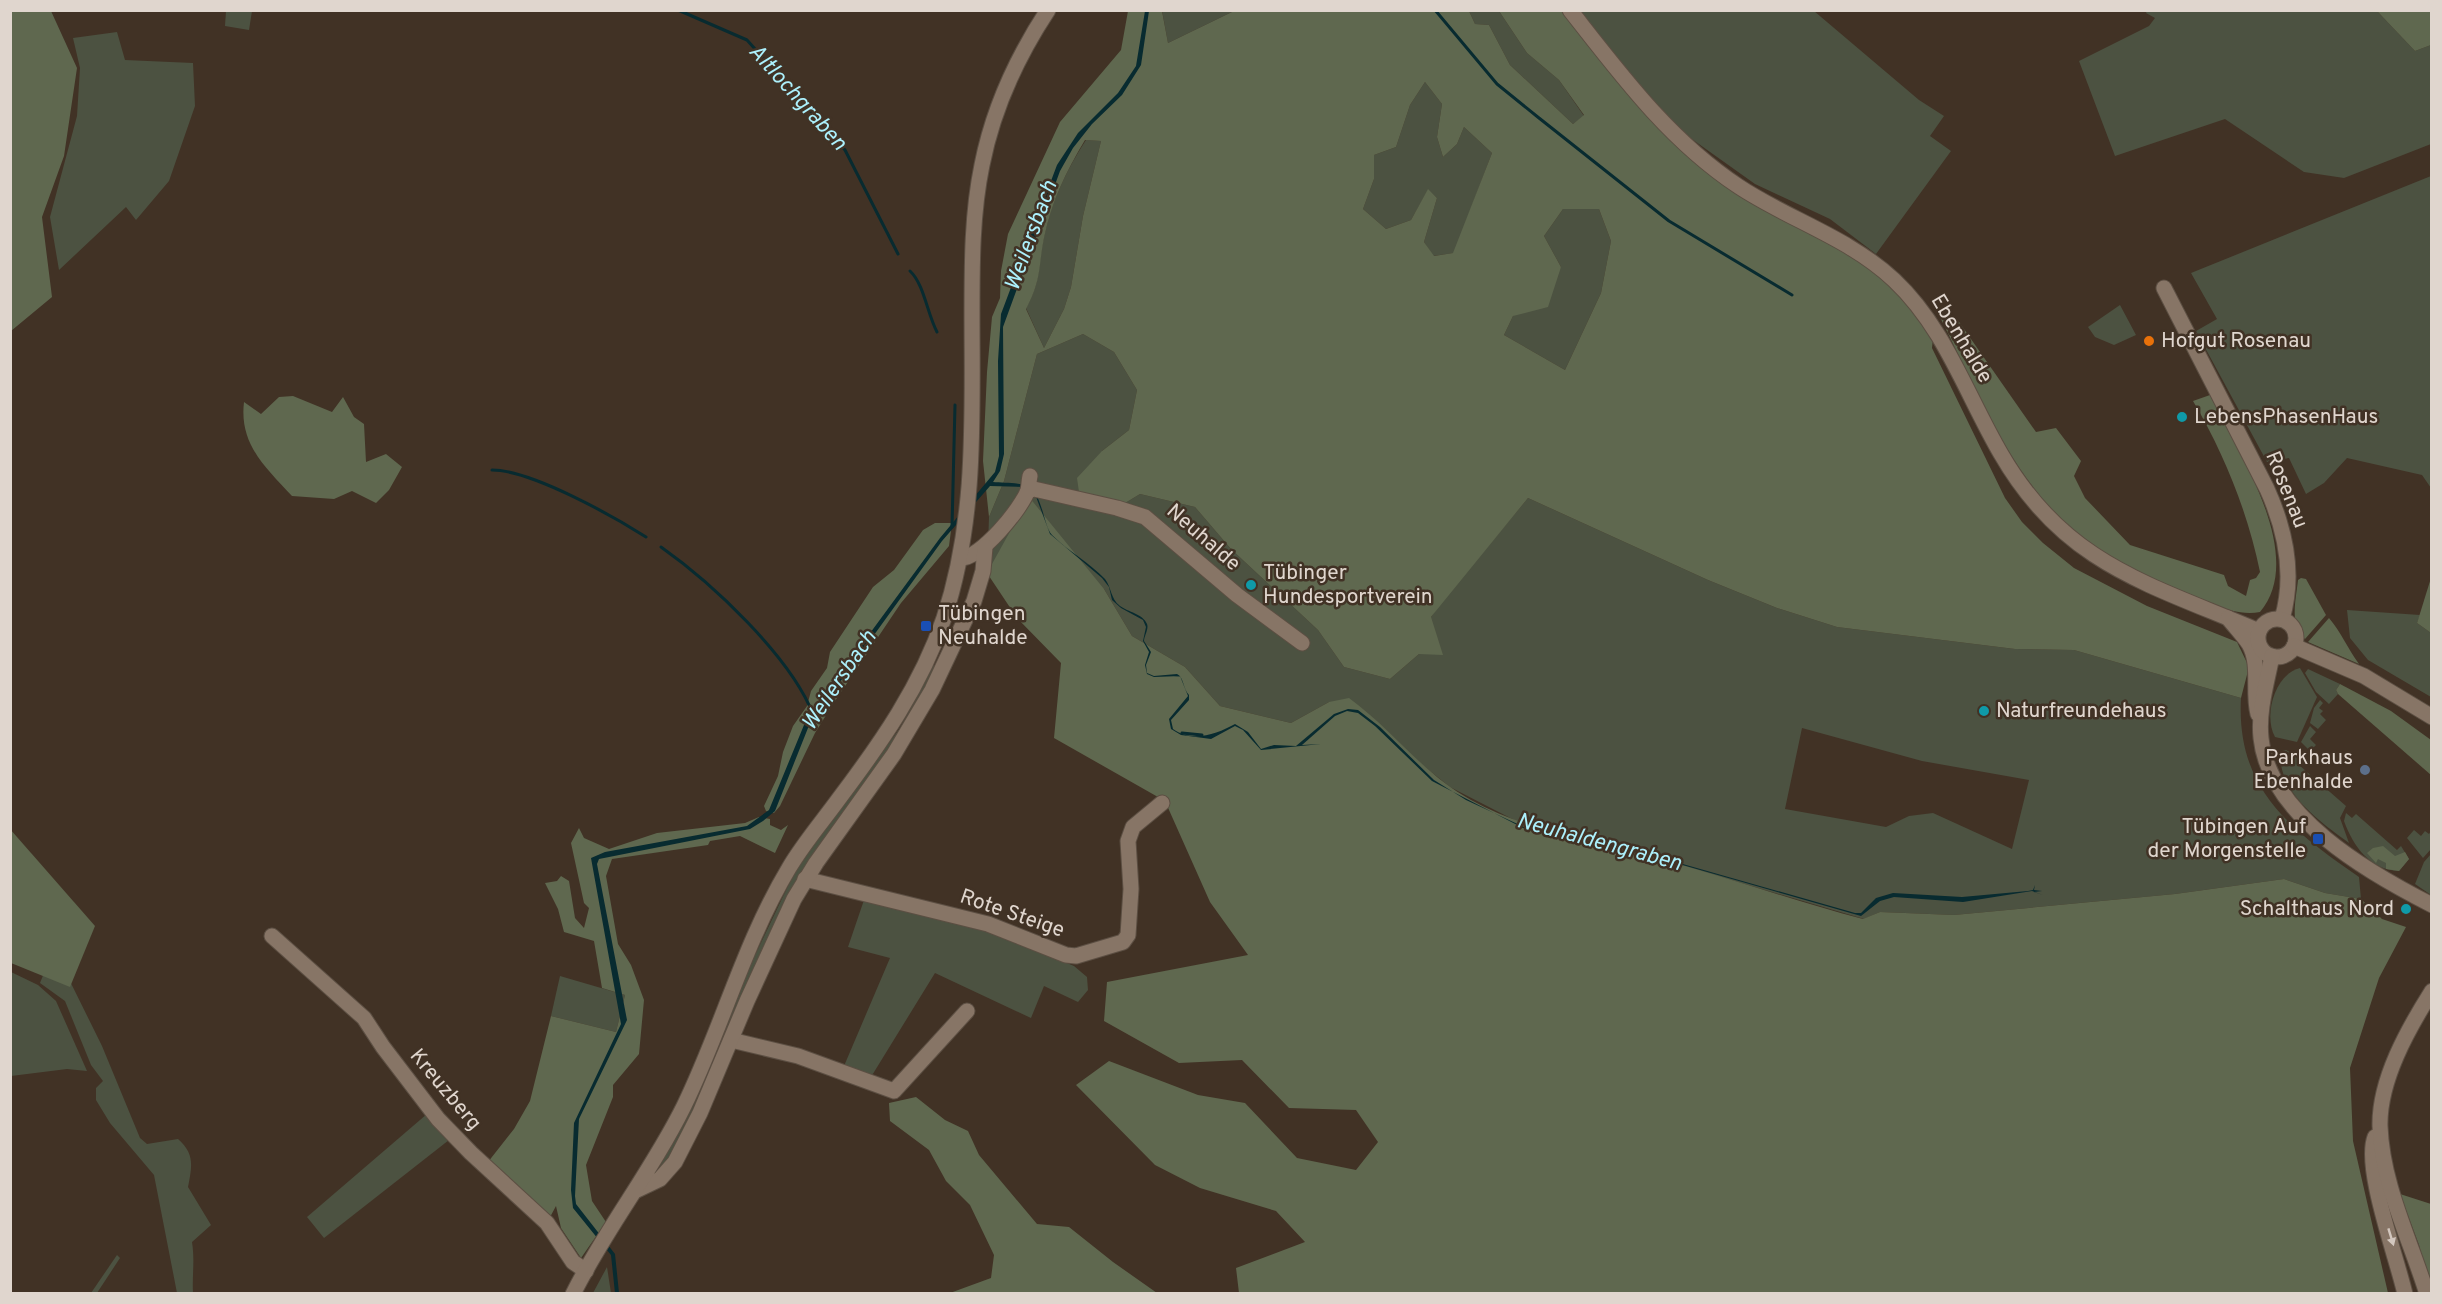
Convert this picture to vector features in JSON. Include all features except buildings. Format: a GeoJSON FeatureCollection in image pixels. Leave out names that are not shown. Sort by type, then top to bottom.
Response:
{"type":"FeatureCollection","features":[{"type":"Feature","properties":{"kind":"street"},"geometry":{"type":"LineString","coordinates":[[573,1293],[670,1133],[694,1084],[754,936],[779,885],[803,846],[884,736],[914,686],[942,622],[961,554],[972,468],[973,244],[979,177],[1003,93],[1048,10]]}},
{"type":"Feature","properties":{"kind":"street","name":"Ebenhalde"},"geometry":{"type":"LineString","coordinates":[[1570,10],[1649,109],[1706,163],[1740,188],[1858,251],[1908,294],[1944,345],[2012,472],[2036,506],[2057,528],[2079,546],[2119,572],[2259,631]]}},
{"type":"Feature","properties":{"kind":"street","name":"Rosenau"},"geometry":{"type":"LineString","coordinates":[[2164,288],[2268,489],[2279,517],[2289,558],[2282,619]]}},
{"type":"Feature","properties":{"kind":"street","name":"Neuhalde"},"geometry":{"type":"LineString","coordinates":[[961,554],[972,557],[985,547],[1029,484],[1034,489],[1117,508],[1145,517],[1237,596],[1302,643]]}},
{"type":"Feature","properties":{"kind":"street"},"geometry":{"type":"LineString","coordinates":[[637,1190],[660,1179],[675,1162],[700,1113],[784,919],[805,879],[861,804],[920,711],[962,630],[983,571],[985,547]]}},
{"type":"Feature","properties":{"kind":"street"},"geometry":{"type":"LineString","coordinates":[[2228,618],[2249,645],[2253,657],[2254,701],[2260,724],[2262,750],[2269,771],[2281,793],[2296,811],[2358,861],[2432,905]]}},
{"type":"Feature","properties":{"kind":"street"},"geometry":{"type":"LineString","coordinates":[[2282,619],[2294,630],[2294,646],[2284,656],[2272,656],[2259,644],[2259,631],[2267,622],[2282,619]]}},
{"type":"Feature","properties":{"kind":"street"},"geometry":{"type":"LineString","coordinates":[[2294,646],[2378,683],[2432,717]]}},
{"type":"Feature","properties":{"kind":"street"},"geometry":{"type":"LineString","coordinates":[[2260,724],[2272,656]]}},
{"type":"Feature","properties":{"kind":"street","name":"Rote Steige"},"geometry":{"type":"LineString","coordinates":[[805,879],[988,924],[1066,955],[1076,956],[1123,942],[1128,935],[1131,889],[1128,840],[1134,827],[1162,803]]}},
{"type":"Feature","properties":{"kind":"street","name":"Kreuzberg"},"geometry":{"type":"LineString","coordinates":[[272,936],[364,1018],[383,1047],[438,1119],[480,1162],[547,1223],[573,1262],[586,1271]]}},
{"type":"Feature","properties":{"kind":"street"},"geometry":{"type":"LineString","coordinates":[[2427,1293],[2384,1164],[2380,1126],[2384,1096],[2402,1044],[2432,991]]}},
{"type":"Feature","properties":{"kind":"street"},"geometry":{"type":"LineString","coordinates":[[731,1040],[798,1056],[894,1090],[967,1011]]}},
{"type":"Feature","properties":{"kind":"street"},"geometry":{"type":"LineString","coordinates":[[2380,1126],[2373,1143],[2374,1182],[2405,1293]]}},
{"type":"Feature","properties":{"kind":"green space"},"geometry":{"type":"Polygon","coordinates":[[[11,10],[51,11],[77,68],[64,156],[42,217],[52,297],[11,331],[11,10]]]}},
{"type":"Feature","properties":{"kind":"green space"},"geometry":{"type":"Polygon","coordinates":[[[1162,10],[1234,11],[1168,43],[1162,10]]]}},
{"type":"Feature","properties":{"kind":"green space"},"geometry":{"type":"Polygon","coordinates":[[[226,11],[252,11],[249,30],[225,26],[226,11]]]}},
{"type":"Feature","properties":{"kind":"green space"},"geometry":{"type":"Polygon","coordinates":[[[1128,11],[1162,11],[1168,43],[1234,11],[1469,11],[1475,24],[1489,25],[1510,65],[1573,124],[1584,115],[1559,80],[1527,53],[1499,11],[1570,11],[1706,163],[1858,251],[1934,328],[1932,348],[2005,498],[2022,522],[2043,543],[2074,568],[2147,606],[2237,642],[2249,667],[2241,698],[2074,650],[2015,649],[1837,627],[1777,608],[1708,580],[1528,498],[1431,617],[1443,655],[1419,654],[1390,679],[1344,667],[1318,630],[1231,549],[1195,507],[1140,494],[1117,508],[1080,499],[1077,478],[1102,451],[1129,430],[1137,390],[1114,352],[1083,334],[1037,354],[1004,481],[989,517],[983,461],[987,372],[992,317],[1000,298],[1001,271],[1008,234],[1060,122],[1121,50],[1128,11]],[[1425,82],[1410,105],[1396,147],[1374,155],[1374,179],[1363,209],[1386,229],[1411,220],[1428,189],[1437,198],[1424,242],[1434,256],[1453,253],[1492,153],[1464,127],[1457,144],[1443,157],[1437,137],[1442,104],[1425,82]],[[1085,140],[1066,175],[1051,211],[1037,281],[1026,309],[1044,348],[1064,309],[1071,287],[1083,216],[1101,141],[1085,140]],[[1563,209],[1544,236],[1561,267],[1548,307],[1513,316],[1504,335],[1565,370],[1601,293],[1611,241],[1599,209],[1563,209]]]}},
{"type":"Feature","properties":{"kind":"green space"},"geometry":{"type":"Polygon","coordinates":[[[1469,11],[1499,11],[1527,53],[1559,80],[1584,116],[1573,124],[1510,65],[1489,25],[1475,24],[1469,11]]]}},
{"type":"Feature","properties":{"kind":"green space"},"geometry":{"type":"Polygon","coordinates":[[[1575,11],[1814,11],[1919,100],[1944,116],[1930,136],[1951,151],[1876,254],[1830,219],[1755,184],[1689,137],[1632,84],[1575,11]]]}},
{"type":"Feature","properties":{"kind":"green space"},"geometry":{"type":"Polygon","coordinates":[[[2147,11],[2377,11],[2415,51],[2431,45],[2431,144],[2344,178],[2304,172],[2225,119],[2115,156],[2079,61],[2149,26],[2155,18],[2146,13],[2147,11]]]}},
{"type":"Feature","properties":{"kind":"green space"},"geometry":{"type":"Polygon","coordinates":[[[2377,11],[2431,11],[2431,45],[2415,51],[2377,11]]]}},
{"type":"Feature","properties":{"kind":"green space"},"geometry":{"type":"Polygon","coordinates":[[[117,32],[125,60],[193,63],[195,106],[169,181],[136,220],[126,207],[59,270],[50,217],[77,116],[80,68],[73,38],[117,32]]]}},
{"type":"Feature","properties":{"kind":"green space"},"geometry":{"type":"Polygon","coordinates":[[[1425,82],[1442,104],[1437,137],[1443,157],[1457,144],[1464,127],[1492,153],[1454,253],[1433,256],[1424,242],[1437,198],[1428,190],[1411,220],[1386,229],[1363,209],[1374,179],[1374,155],[1396,147],[1410,105],[1425,82]]]}},
{"type":"Feature","properties":{"kind":"green space"},"geometry":{"type":"Polygon","coordinates":[[[1086,140],[1101,141],[1083,216],[1071,287],[1064,309],[1044,348],[1026,308],[1037,281],[1047,223],[1066,175],[1086,140]]]}},
{"type":"Feature","properties":{"kind":"green space"},"geometry":{"type":"Polygon","coordinates":[[[2431,176],[2431,488],[2422,475],[2347,458],[2324,483],[2306,494],[2289,458],[2267,462],[2196,331],[2217,319],[2191,273],[2431,176]]]}},
{"type":"Feature","properties":{"kind":"green space"},"geometry":{"type":"Polygon","coordinates":[[[1563,209],[1599,209],[1611,241],[1601,293],[1565,370],[1504,335],[1513,316],[1561,267],[1544,236],[1563,209]]]}},
{"type":"Feature","properties":{"kind":"green space"},"geometry":{"type":"Polygon","coordinates":[[[2120,305],[2136,335],[2114,345],[2095,337],[2088,327],[2120,305]]]}},
{"type":"Feature","properties":{"kind":"green space"},"geometry":{"type":"Polygon","coordinates":[[[1938,313],[1957,319],[2036,432],[2056,428],[2081,461],[2074,476],[2085,498],[2130,545],[2224,575],[2228,586],[2246,596],[2250,580],[2256,578],[2260,572],[2249,528],[2234,484],[2215,441],[2193,401],[2210,395],[2250,473],[2263,503],[2272,533],[2276,562],[2273,589],[2260,612],[2239,612],[2218,607],[2140,574],[2104,555],[2074,532],[2048,506],[2006,446],[1987,413],[1938,313]]]}},
{"type":"Feature","properties":{"kind":"green space"},"geometry":{"type":"Polygon","coordinates":[[[1083,334],[1114,352],[1137,390],[1129,430],[1102,451],[1117,508],[1140,494],[1195,507],[1231,549],[1318,630],[1344,667],[1390,679],[1419,654],[1431,617],[1440,604],[1528,498],[1708,580],[1777,608],[1837,627],[2015,649],[2074,650],[2241,698],[2242,730],[2248,758],[2258,782],[2272,804],[2290,823],[2311,842],[2359,877],[2361,899],[2325,893],[2284,879],[2175,894],[1954,915],[1880,912],[1864,919],[1649,856],[1522,824],[1450,787],[1400,747],[1329,702],[1291,723],[1220,706],[1185,667],[1132,636],[1104,589],[987,573],[989,517],[1004,481],[1037,354],[1083,334]],[[1802,728],[1785,809],[1886,827],[1909,816],[1933,813],[2012,849],[2029,780],[1922,761],[1802,728]]]}},
{"type":"Feature","properties":{"kind":"green space"},"geometry":{"type":"Polygon","coordinates":[[[293,396],[332,412],[343,397],[354,417],[364,424],[366,462],[386,454],[402,467],[389,490],[376,503],[352,491],[334,499],[292,496],[264,465],[250,443],[244,417],[244,402],[261,414],[279,397],[293,396]]]}},
{"type":"Feature","properties":{"kind":"green space"},"geometry":{"type":"Polygon","coordinates":[[[1029,497],[1104,589],[1132,636],[1185,667],[1220,706],[1291,723],[1329,702],[1349,698],[1453,789],[1492,811],[1536,827],[1676,863],[1863,919],[1880,912],[1954,915],[2175,894],[2284,879],[2325,893],[2361,899],[2382,919],[2406,927],[2379,978],[2350,1068],[2353,1141],[2388,1293],[1239,1293],[1236,1268],[1305,1242],[1276,1211],[1200,1188],[1155,1165],[1076,1085],[1109,1061],[1198,1095],[1245,1103],[1297,1158],[1356,1170],[1378,1142],[1356,1110],[1289,1108],[1242,1060],[1179,1063],[1104,1021],[1107,982],[1248,955],[1210,902],[1165,801],[1054,738],[1061,663],[1017,618],[987,573],[1029,497]]]}},
{"type":"Feature","properties":{"kind":"green space"},"geometry":{"type":"Polygon","coordinates":[[[935,523],[952,523],[949,546],[901,603],[833,704],[815,733],[780,806],[774,813],[766,811],[764,806],[778,776],[783,752],[793,726],[807,706],[811,691],[827,668],[830,652],[873,587],[894,570],[923,530],[935,523]]]}},
{"type":"Feature","properties":{"kind":"green space"},"geometry":{"type":"Polygon","coordinates":[[[2431,578],[2432,633],[2417,623],[2431,578]]]}},
{"type":"Feature","properties":{"kind":"green space"},"geometry":{"type":"Polygon","coordinates":[[[2306,579],[2326,615],[2305,639],[2300,634],[2295,620],[2298,580],[2306,579]]]}},
{"type":"Feature","properties":{"kind":"green space"},"geometry":{"type":"Polygon","coordinates":[[[2347,610],[2420,615],[2417,623],[2431,633],[2431,697],[2368,660],[2350,638],[2347,610]]]}},
{"type":"Feature","properties":{"kind":"green space"},"geometry":{"type":"Polygon","coordinates":[[[2329,618],[2337,629],[2359,664],[2308,642],[2329,618]]]}},
{"type":"Feature","properties":{"kind":"green space"},"geometry":{"type":"Polygon","coordinates":[[[933,665],[940,668],[913,718],[811,863],[671,1162],[653,1179],[685,1118],[737,993],[803,858],[900,728],[933,665]]]}},
{"type":"Feature","properties":{"kind":"green space"},"geometry":{"type":"Polygon","coordinates":[[[2300,668],[2317,697],[2297,742],[2275,737],[2270,718],[2278,687],[2284,678],[2300,668]]]}},
{"type":"Feature","properties":{"kind":"green space"},"geometry":{"type":"Polygon","coordinates":[[[2308,669],[2340,684],[2336,690],[2338,694],[2329,704],[2316,692],[2305,673],[2308,669]]]}},
{"type":"Feature","properties":{"kind":"green space"},"geometry":{"type":"Polygon","coordinates":[[[2340,684],[2391,711],[2431,740],[2431,775],[2338,694],[2336,690],[2340,684]]]}},
{"type":"Feature","properties":{"kind":"green space"},"geometry":{"type":"Polygon","coordinates":[[[2320,700],[2323,703],[2319,708],[2323,711],[2320,714],[2326,720],[2318,729],[2310,723],[2314,708],[2320,700]]]}},
{"type":"Feature","properties":{"kind":"green space"},"geometry":{"type":"Polygon","coordinates":[[[2310,726],[2316,732],[2310,739],[2316,745],[2310,751],[2301,742],[2310,726]]]}},
{"type":"Feature","properties":{"kind":"green space"},"geometry":{"type":"Polygon","coordinates":[[[2286,750],[2303,759],[2299,765],[2346,806],[2340,818],[2349,843],[2308,810],[2290,789],[2281,763],[2282,751],[2286,750]]]}},
{"type":"Feature","properties":{"kind":"green space"},"geometry":{"type":"Polygon","coordinates":[[[2346,813],[2352,818],[2356,814],[2397,850],[2401,846],[2409,859],[2399,871],[2379,866],[2364,855],[2352,839],[2344,821],[2346,813]]]}},
{"type":"Feature","properties":{"kind":"green space"},"geometry":{"type":"Polygon","coordinates":[[[759,817],[770,819],[770,825],[781,830],[788,825],[775,853],[740,836],[710,841],[708,845],[612,859],[606,876],[618,944],[631,965],[644,1000],[639,1054],[613,1085],[613,1097],[586,1165],[592,1201],[606,1222],[581,1258],[561,1228],[556,1206],[549,1219],[488,1162],[514,1129],[530,1101],[551,1016],[616,1032],[625,995],[602,988],[594,941],[564,932],[558,909],[545,883],[557,881],[561,876],[569,881],[575,918],[584,928],[589,908],[584,903],[571,843],[579,828],[584,838],[609,849],[657,833],[745,823],[759,817]]]}},
{"type":"Feature","properties":{"kind":"green space"},"geometry":{"type":"Polygon","coordinates":[[[10,829],[95,926],[70,987],[11,963],[10,829]]]}},
{"type":"Feature","properties":{"kind":"green space"},"geometry":{"type":"Polygon","coordinates":[[[2414,830],[2421,836],[2425,831],[2429,834],[2431,831],[2431,849],[2423,858],[2407,838],[2414,830]]]}},
{"type":"Feature","properties":{"kind":"green space"},"geometry":{"type":"Polygon","coordinates":[[[2383,846],[2395,856],[2405,852],[2409,859],[2399,871],[2386,869],[2386,863],[2378,859],[2376,863],[2367,853],[2373,848],[2383,846]]]}},
{"type":"Feature","properties":{"kind":"green space"},"geometry":{"type":"Polygon","coordinates":[[[2431,854],[2431,895],[2415,884],[2424,862],[2431,854]]]}},
{"type":"Feature","properties":{"kind":"green space"},"geometry":{"type":"Polygon","coordinates":[[[864,900],[992,931],[1074,966],[1087,977],[1088,990],[1078,1002],[1044,986],[1031,1018],[935,973],[871,1077],[844,1066],[890,958],[848,947],[864,900]]]}},
{"type":"Feature","properties":{"kind":"green space"},"geometry":{"type":"Polygon","coordinates":[[[61,963],[102,1046],[140,1138],[147,1144],[178,1139],[190,1155],[188,1187],[211,1225],[192,1242],[193,1293],[177,1293],[154,1175],[110,1123],[96,1100],[96,1088],[103,1081],[91,1065],[65,1001],[40,983],[44,973],[61,963]]]}},
{"type":"Feature","properties":{"kind":"green space"},"geometry":{"type":"Polygon","coordinates":[[[11,972],[38,985],[56,1001],[87,1071],[67,1069],[11,1076],[11,972]]]}},
{"type":"Feature","properties":{"kind":"green space"},"geometry":{"type":"Polygon","coordinates":[[[560,976],[625,995],[616,1032],[551,1016],[560,976]]]}},
{"type":"Feature","properties":{"kind":"green space"},"geometry":{"type":"Polygon","coordinates":[[[916,1097],[945,1120],[968,1131],[979,1155],[1037,1224],[1069,1227],[1157,1293],[950,1293],[991,1278],[994,1255],[970,1205],[946,1181],[929,1150],[890,1121],[889,1103],[916,1097]]]}},
{"type":"Feature","properties":{"kind":"green space"},"geometry":{"type":"Polygon","coordinates":[[[427,1114],[449,1140],[324,1238],[307,1217],[427,1114]]]}},
{"type":"Feature","properties":{"kind":"green space"},"geometry":{"type":"Polygon","coordinates":[[[2400,1194],[2431,1204],[2431,1293],[2419,1245],[2400,1194]]]}},
{"type":"Feature","properties":{"kind":"green space"},"geometry":{"type":"Polygon","coordinates":[[[117,1255],[120,1258],[97,1293],[91,1293],[117,1255]]]}},
{"type":"Feature","properties":{"kind":"green space"},"geometry":{"type":"Polygon","coordinates":[[[607,1267],[611,1293],[593,1293],[607,1267]]]}},
{"type":"Feature","properties":{"kind":"water","name":"Weilersbach"},"geometry":{"type":"Polygon","coordinates":[[[1145,11],[1149,11],[1141,65],[1122,95],[1092,124],[1073,148],[1060,171],[1003,327],[1004,454],[1000,471],[993,482],[1021,484],[1029,487],[1033,491],[1037,496],[1052,535],[1105,579],[1109,586],[1114,600],[1120,606],[1139,615],[1147,624],[1144,641],[1151,652],[1146,665],[1147,673],[1154,676],[1177,674],[1180,676],[1154,677],[1147,674],[1145,665],[1149,652],[1143,641],[1146,627],[1143,620],[1121,608],[1112,600],[1109,587],[1102,578],[1050,534],[1035,494],[1028,487],[990,486],[942,541],[819,711],[808,728],[775,811],[750,829],[599,859],[597,864],[627,1020],[579,1119],[575,1196],[576,1204],[615,1254],[619,1293],[615,1293],[611,1255],[573,1208],[571,1190],[574,1123],[621,1024],[591,858],[605,852],[747,826],[769,810],[804,725],[815,708],[940,538],[995,472],[999,456],[998,361],[1001,314],[1057,165],[1078,133],[1118,93],[1136,66],[1145,11]]]}},
{"type":"Feature","properties":{"kind":"water"},"geometry":{"type":"Polygon","coordinates":[[[1180,677],[1189,695],[1189,700],[1171,720],[1173,729],[1188,736],[1181,735],[1171,729],[1169,719],[1188,696],[1180,677]]]}},
{"type":"Feature","properties":{"kind":"water"},"geometry":{"type":"Polygon","coordinates":[[[1348,709],[1358,710],[1380,727],[1434,780],[1453,792],[1432,781],[1375,726],[1358,713],[1347,711],[1335,716],[1302,745],[1321,744],[1261,750],[1243,730],[1235,726],[1211,739],[1188,736],[1204,736],[1235,724],[1248,732],[1261,749],[1274,745],[1296,746],[1334,714],[1348,709]]]}},
{"type":"Feature","properties":{"kind":"water"},"geometry":{"type":"Polygon","coordinates":[[[1453,792],[1494,813],[1466,800],[1453,792]]]}},
{"type":"Feature","properties":{"kind":"water"},"geometry":{"type":"Polygon","coordinates":[[[1494,813],[1524,827],[1602,841],[1855,913],[1861,913],[1876,898],[1893,893],[1962,897],[2028,891],[2033,890],[2035,885],[2034,890],[2042,891],[1963,902],[1894,897],[1880,901],[1861,916],[1602,842],[1523,828],[1494,813]]]}},
{"type":"Feature","properties":{"kind":"waterway","name":"Altlochgraben"},"geometry":{"type":"LineString","coordinates":[[678,10],[747,40],[845,150],[898,254]]}},
{"type":"Feature","properties":{"kind":"waterway"},"geometry":{"type":"LineString","coordinates":[[1435,10],[1497,84],[1539,118],[1669,221],[1792,295]]}},
{"type":"Feature","properties":{"kind":"waterway","name":"Altlochgraben"},"geometry":{"type":"LineString","coordinates":[[910,271],[919,283],[937,332]]}},
{"type":"Feature","properties":{"kind":"waterway","name":"Altlochgraben"},"geometry":{"type":"LineString","coordinates":[[952,527],[955,405]]}},
{"type":"Feature","properties":{"kind":"waterway"},"geometry":{"type":"LineString","coordinates":[[492,470],[508,472],[549,486],[614,518],[646,537]]}},
{"type":"Feature","properties":{"kind":"waterway","name":"Weilersbach"},"geometry":{"type":"LineString","coordinates":[[661,547],[703,580],[748,622],[787,668],[813,714]]}},
{"type":"Feature","properties":{"kind":"waterway","name":"Neuhaldengraben"},"geometry":{"type":"LineString","coordinates":[[1182,733],[1202,735]]}},
{"type":"Feature","properties":{"kind":"place","name":"Hofgut Rosenau"},"geometry":{"type":"Point","coordinates":[2149,341]}},
{"type":"Feature","properties":{"kind":"place","name":"LebensPhasenHaus"},"geometry":{"type":"Point","coordinates":[2182,417]}},
{"type":"Feature","properties":{"kind":"place","name":"Tübinger Hundesportverein"},"geometry":{"type":"Point","coordinates":[1251,585]}},
{"type":"Feature","properties":{"kind":"place","name":"Tübingen Neuhalde"},"geometry":{"type":"Point","coordinates":[926,626]}},
{"type":"Feature","properties":{"kind":"place","name":"Naturfreundehaus"},"geometry":{"type":"Point","coordinates":[1984,711]}},
{"type":"Feature","properties":{"kind":"place","name":"Parkhaus Ebenhalde"},"geometry":{"type":"Point","coordinates":[2365,770]}},
{"type":"Feature","properties":{"kind":"place","name":"Tübingen Auf der Morgenstelle"},"geometry":{"type":"Point","coordinates":[2318,839]}},
{"type":"Feature","properties":{"kind":"place","name":"Schalthaus Nord"},"geometry":{"type":"Point","coordinates":[2406,909]}}]}
